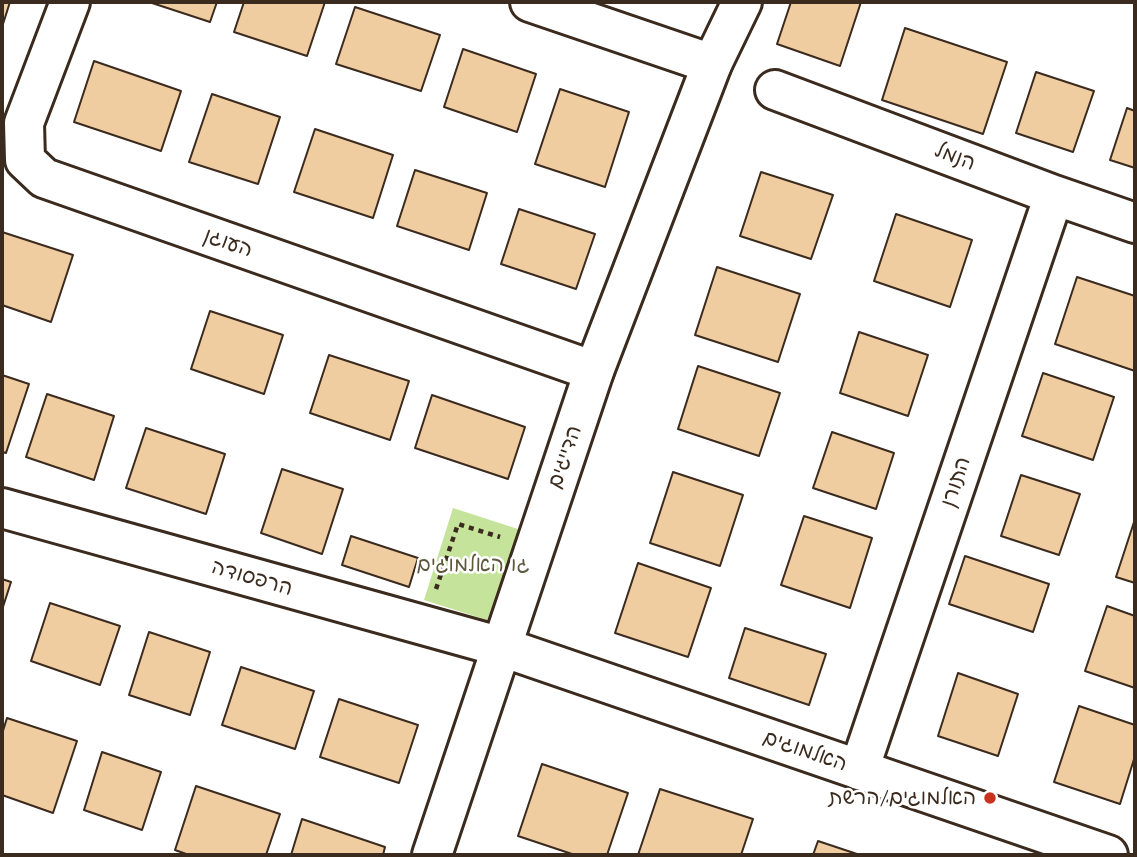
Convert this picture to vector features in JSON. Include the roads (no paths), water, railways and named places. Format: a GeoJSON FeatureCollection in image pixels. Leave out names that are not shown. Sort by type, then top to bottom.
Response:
{"type":"FeatureCollection","features":[{"type":"Feature","properties":{"kind":"street","name":"העוגן"},"geometry":{"type":"LineString","coordinates":[[70,2],[24,123],[26,160],[44,178],[594,371]]}},
{"type":"Feature","properties":{"kind":"street"},"geometry":{"type":"LineString","coordinates":[[530,2],[712,65]]}},
{"type":"Feature","properties":{"kind":"street","name":"הדייגים"},"geometry":{"type":"LineString","coordinates":[[712,65],[720,2]]}},
{"type":"Feature","properties":{"kind":"street","name":"הדייגים"},"geometry":{"type":"LineString","coordinates":[[432,855],[594,371],[712,65],[742,2]]}},
{"type":"Feature","properties":{"kind":"street","name":"הנמל"},"geometry":{"type":"LineString","coordinates":[[775,90],[1135,223]]}},
{"type":"Feature","properties":{"kind":"street","name":"התורן"},"geometry":{"type":"LineString","coordinates":[[859,769],[1054,195]]}},
{"type":"Feature","properties":{"kind":"street","name":"הרפסודה"},"geometry":{"type":"LineString","coordinates":[[2,508],[502,647]]}},
{"type":"Feature","properties":{"kind":"street","name":"האלמוגים"},"geometry":{"type":"LineString","coordinates":[[502,647],[1108,855]]}},
{"type":"Feature","properties":{"kind":"place","name":"האלמוגים/הרשת"},"geometry":{"type":"Point","coordinates":[990,798]}},
{"type":"Feature","properties":{"kind":"park label","name":"גו האלמוגים"},"geometry":{"type":"Point","coordinates":[473,565]}}]}
